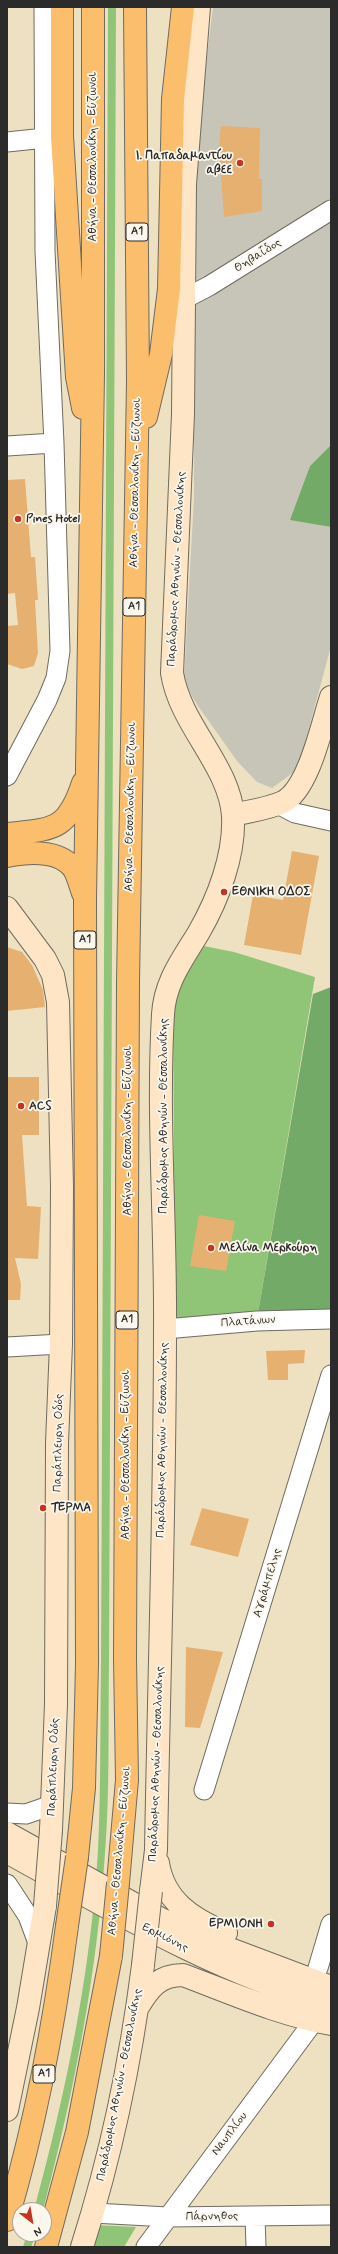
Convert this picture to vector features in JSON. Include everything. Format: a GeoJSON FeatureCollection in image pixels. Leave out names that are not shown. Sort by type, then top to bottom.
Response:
{"type":"FeatureCollection","features":[{"type":"Feature","properties":{"kind":"highway"},"geometry":{"type":"LineString","coordinates":[[62,7],[62,136],[67,235],[77,377],[91,454]]}},
{"type":"Feature","properties":{"kind":"highway","name":"Αθήνα - Θεσσαλονίκη - Εύζωνοι"},"geometry":{"type":"LineString","coordinates":[[7,2220],[39,2099],[49,2047],[77,1857],[84,1788],[87,1664],[85,899],[88,767],[91,454],[93,7]]}},
{"type":"Feature","properties":{"kind":"highway","name":"Αθήνα - Θεσσαλονίκη - Εύζωνοι"},"geometry":{"type":"LineString","coordinates":[[46,2247],[77,2132],[111,1956],[128,1780],[125,1658],[128,983],[137,458],[135,7]]}},
{"type":"Feature","properties":{"kind":"highway"},"geometry":{"type":"LineString","coordinates":[[137,458],[160,354],[169,289],[171,127],[182,7]]}},
{"type":"Feature","properties":{"kind":"highway"},"geometry":{"type":"LineString","coordinates":[[7,834],[39,830],[61,822],[70,815],[75,806],[88,767]]}},
{"type":"Feature","properties":{"kind":"highway"},"geometry":{"type":"LineString","coordinates":[[7,856],[42,853],[54,855],[65,861],[74,869],[85,899]]}},
{"type":"Feature","properties":{"kind":"main road","name":"Παράδρομος Αθηνών - Θεσσαλονίκης"},"geometry":{"type":"LineString","coordinates":[[82,2247],[93,2213],[114,2125],[137,2008],[156,1850],[165,1329],[162,1087],[165,997],[173,974],[213,905],[228,858],[233,815],[227,790],[219,773],[178,699],[172,673],[179,544],[185,184],[199,7]]}},
{"type":"Feature","properties":{"kind":"main road"},"geometry":{"type":"LineString","coordinates":[[233,815],[278,804],[293,794],[303,779],[331,697]]}},
{"type":"Feature","properties":{"kind":"main road","name":"Παράπλευρη Οδός"},"geometry":{"type":"LineString","coordinates":[[7,908],[45,959],[53,975],[58,1002],[62,1187],[61,1344],[57,1443],[58,1528],[52,1830],[45,1906],[28,2008],[7,2110]]}},
{"type":"Feature","properties":{"kind":"main road","name":"Ερμιόνης"},"geometry":{"type":"LineString","coordinates":[[7,1834],[161,1919],[230,1949],[331,1987]]}},
{"type":"Feature","properties":{"kind":"main road"},"geometry":{"type":"LineString","coordinates":[[156,1850],[161,1880],[167,1892],[180,1907],[219,1930],[325,1970]]}},
{"type":"Feature","properties":{"kind":"main road","name":"Ερμιόνης"},"geometry":{"type":"LineString","coordinates":[[7,1852],[158,1936],[258,1981],[331,2005]]}},
{"type":"Feature","properties":{"kind":"main road"},"geometry":{"type":"LineString","coordinates":[[137,2008],[155,1983],[171,1975],[183,1975],[264,2006],[322,2023]]}},
{"type":"Feature","properties":{"kind":"street"},"geometry":{"type":"LineString","coordinates":[[7,776],[47,700],[56,678],[60,652],[54,443],[45,251],[44,7]]}},
{"type":"Feature","properties":{"kind":"street"},"geometry":{"type":"LineString","coordinates":[[7,142],[45,138]]}},
{"type":"Feature","properties":{"kind":"street","name":"Θηβαΐδος"},"geometry":{"type":"LineString","coordinates":[[184,299],[209,286],[331,210]]}},
{"type":"Feature","properties":{"kind":"street"},"geometry":{"type":"LineString","coordinates":[[7,446],[54,443]]}},
{"type":"Feature","properties":{"kind":"street"},"geometry":{"type":"LineString","coordinates":[[278,804],[295,813],[331,821]]}},
{"type":"Feature","properties":{"kind":"street","name":"Πλατάνων"},"geometry":{"type":"LineString","coordinates":[[165,1329],[257,1321],[331,1319]]}},
{"type":"Feature","properties":{"kind":"street"},"geometry":{"type":"LineString","coordinates":[[7,1347],[61,1344]]}},
{"type":"Feature","properties":{"kind":"street","name":"Αγράμπελης"},"geometry":{"type":"LineString","coordinates":[[204,1790],[329,1387]]}},
{"type":"Feature","properties":{"kind":"street"},"geometry":{"type":"LineString","coordinates":[[7,1813],[26,1814],[52,1805]]}},
{"type":"Feature","properties":{"kind":"street"},"geometry":{"type":"LineString","coordinates":[[7,1884],[28,1916],[38,1942]]}},
{"type":"Feature","properties":{"kind":"street"},"geometry":{"type":"LineString","coordinates":[[325,1970],[331,1924]]}},
{"type":"Feature","properties":{"kind":"street","name":"Ναυπλίου"},"geometry":{"type":"LineString","coordinates":[[146,2247],[168,2217],[322,2023]]}},
{"type":"Feature","properties":{"kind":"street","name":"Πάρνηθος"},"geometry":{"type":"LineString","coordinates":[[93,2213],[168,2217],[331,2215]]}},
{"type":"Feature","properties":{"kind":"street"},"geometry":{"type":"LineString","coordinates":[[255,2216],[256,2247]]}},
{"type":"Feature","properties":{"kind":"shaded area"},"geometry":{"type":"Polygon","coordinates":[[[213,7],[331,7],[331,445],[310,466],[291,519],[331,527],[331,646],[298,769],[272,788],[257,782],[237,761],[198,706],[188,690],[184,678],[194,497],[194,202],[198,130],[213,7]]]}},
{"type":"Feature","properties":{"kind":"green space"},"geometry":{"type":"Polygon","coordinates":[[[108,7],[116,7],[108,1806],[101,1898],[83,2033],[65,2122],[45,2202],[36,2202],[57,2121],[75,2032],[90,1941],[95,1896],[99,1827],[108,7]]]}},
{"type":"Feature","properties":{"kind":"green space"},"geometry":{"type":"Polygon","coordinates":[[[331,445],[331,527],[290,520],[310,466],[331,445]]]}},
{"type":"Feature","properties":{"kind":"green space"},"geometry":{"type":"Polygon","coordinates":[[[204,946],[234,952],[315,977],[258,1313],[175,1321],[173,1006],[181,983],[204,946]]]}},
{"type":"Feature","properties":{"kind":"green space"},"geometry":{"type":"Polygon","coordinates":[[[331,987],[331,1312],[258,1313],[313,994],[331,987]]]}},
{"type":"Feature","properties":{"kind":"green space"},"geometry":{"type":"Polygon","coordinates":[[[95,2225],[136,2227],[124,2247],[87,2247],[95,2225]]]}},
{"type":"Feature","properties":{"kind":"green space"},"geometry":{"type":"Polygon","coordinates":[[[25,2242],[33,2242],[31,2247],[23,2247],[25,2242]]]}},
{"type":"Feature","properties":{"kind":"building","name":"Ι. Παπαδαμαντίου αβεε"},"geometry":{"type":"Polygon","coordinates":[[[221,126],[260,128],[259,179],[262,179],[262,211],[224,217],[219,147],[221,126]]]}},
{"type":"Feature","properties":{"kind":"building","name":"Pines Hotel"},"geometry":{"type":"Polygon","coordinates":[[[25,479],[31,557],[35,557],[38,600],[35,600],[38,653],[34,666],[22,669],[7,664],[7,626],[18,625],[15,593],[7,594],[7,480],[25,479]]]}},
{"type":"Feature","properties":{"kind":"building"},"geometry":{"type":"Polygon","coordinates":[[[292,851],[319,856],[301,955],[244,945],[253,895],[283,900],[292,851]]]}},
{"type":"Feature","properties":{"kind":"building"},"geometry":{"type":"Polygon","coordinates":[[[7,947],[22,952],[32,965],[43,990],[45,1007],[7,1011],[7,947]]]}},
{"type":"Feature","properties":{"kind":"building"},"geometry":{"type":"Polygon","coordinates":[[[7,1077],[39,1077],[39,1135],[22,1135],[27,1206],[41,1207],[38,1259],[15,1258],[21,1284],[20,1300],[7,1300],[7,1077]]]}},
{"type":"Feature","properties":{"kind":"building","name":"Μελίνα Μερκούρη"},"geometry":{"type":"Polygon","coordinates":[[[199,1215],[235,1221],[226,1271],[190,1266],[199,1215]]]}},
{"type":"Feature","properties":{"kind":"building"},"geometry":{"type":"Polygon","coordinates":[[[305,1350],[304,1363],[288,1364],[288,1380],[268,1380],[266,1351],[305,1350]]]}},
{"type":"Feature","properties":{"kind":"building"},"geometry":{"type":"Polygon","coordinates":[[[202,1508],[249,1519],[238,1557],[190,1545],[202,1508]]]}},
{"type":"Feature","properties":{"kind":"building"},"geometry":{"type":"Polygon","coordinates":[[[186,1647],[223,1652],[200,1728],[185,1727],[186,1647]]]}},
{"type":"Feature","properties":{"kind":"place","name":"Ι. Παπαδαμαντίου αβεε"},"geometry":{"type":"Point","coordinates":[240,163]}},
{"type":"Feature","properties":{"kind":"place","name":"Pines Hotel"},"geometry":{"type":"Point","coordinates":[18,519]}},
{"type":"Feature","properties":{"kind":"place","name":"ΕΘΝΙΚΗ ΟΔΟΣ"},"geometry":{"type":"Point","coordinates":[224,892]}},
{"type":"Feature","properties":{"kind":"place","name":"ACS"},"geometry":{"type":"Point","coordinates":[21,1106]}},
{"type":"Feature","properties":{"kind":"place","name":"Μελίνα Μερκούρη"},"geometry":{"type":"Point","coordinates":[211,1248]}},
{"type":"Feature","properties":{"kind":"place","name":"ΤΕΡΜΑ"},"geometry":{"type":"Point","coordinates":[43,1508]}},
{"type":"Feature","properties":{"kind":"place","name":"ΕΡΜΙΟΝΗ"},"geometry":{"type":"Point","coordinates":[271,1924]}}]}
